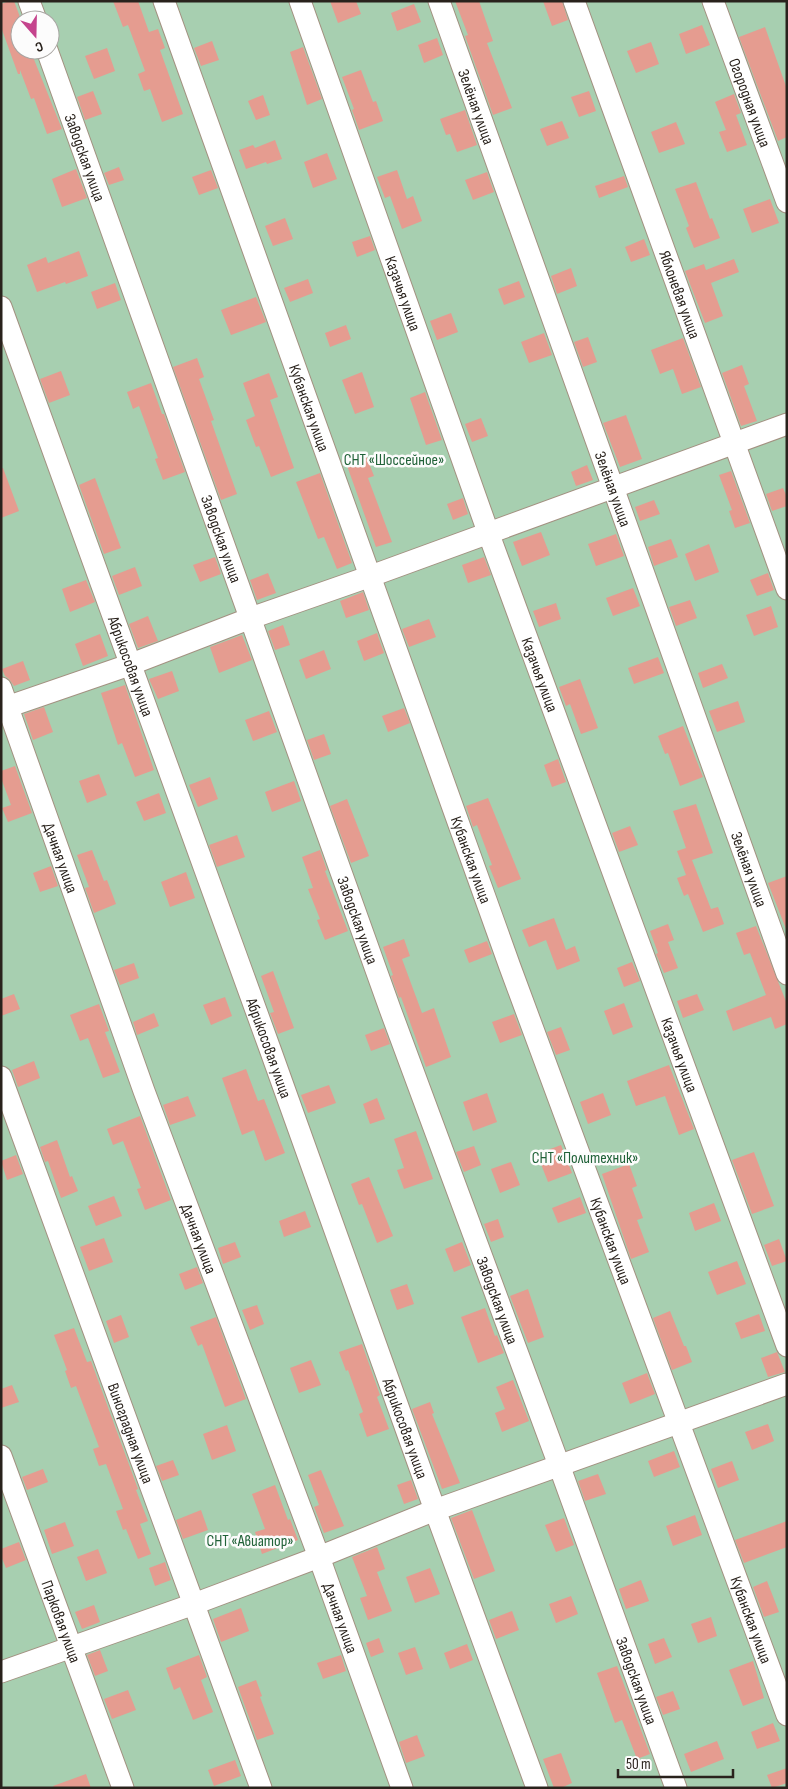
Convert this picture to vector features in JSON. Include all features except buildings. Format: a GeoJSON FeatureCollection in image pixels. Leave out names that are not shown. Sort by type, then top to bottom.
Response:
{"type":"FeatureCollection","features":[{"type":"Feature","properties":{"kind":"street","name":"Кубанская улица"},"geometry":{"type":"LineString","coordinates":[[164,1],[506,958],[787,1715]]}},
{"type":"Feature","properties":{"kind":"street","name":"Казачья улица"},"geometry":{"type":"LineString","coordinates":[[300,1],[488,532],[787,1346]]}},
{"type":"Feature","properties":{"kind":"street","name":"Зелёная улица"},"geometry":{"type":"LineString","coordinates":[[439,1],[787,974]]}},
{"type":"Feature","properties":{"kind":"street","name":"Яблоневая улица"},"geometry":{"type":"LineString","coordinates":[[574,1],[787,589]]}},
{"type":"Feature","properties":{"kind":"street","name":"Огородная улица"},"geometry":{"type":"LineString","coordinates":[[713,1],[787,202]]}},
{"type":"Feature","properties":{"kind":"street","name":"Заводская улица"},"geometry":{"type":"LineString","coordinates":[[51,60],[387,1000],[676,1788]]}},
{"type":"Feature","properties":{"kind":"street","name":"Абрикосовая улица"},"geometry":{"type":"LineString","coordinates":[[1,307],[537,1788]]}},
{"type":"Feature","properties":{"kind":"street"},"geometry":{"type":"LineString","coordinates":[[4,701],[130,664],[251,618],[787,424]]}},
{"type":"Feature","properties":{"kind":"street","name":"Дачная улица"},"geometry":{"type":"LineString","coordinates":[[4,701],[144,1091],[319,1557],[402,1788]]}},
{"type":"Feature","properties":{"kind":"street","name":"Виноградная улица"},"geometry":{"type":"LineString","coordinates":[[1,1077],[261,1788]]}},
{"type":"Feature","properties":{"kind":"street"},"geometry":{"type":"LineString","coordinates":[[1,1672],[194,1604],[319,1557],[435,1510],[787,1384]]}},
{"type":"Feature","properties":{"kind":"street","name":"Парковая улица"},"geometry":{"type":"LineString","coordinates":[[1,1456],[123,1788]]}},
{"type":"Feature","properties":{"kind":"green space"},"geometry":{"type":"Polygon","coordinates":[[[1,1],[787,1],[787,1788],[1,1788],[1,1]]]}},
{"type":"Feature","properties":{"kind":"park label","name":"СНТ «Шоссейное»"},"geometry":{"type":"Point","coordinates":[394,459]}},
{"type":"Feature","properties":{"kind":"park label","name":"СНТ «Политехник»"},"geometry":{"type":"Point","coordinates":[585,1157]}},
{"type":"Feature","properties":{"kind":"park label","name":"СНТ «Авиатор»"},"geometry":{"type":"Point","coordinates":[250,1540]}}]}
